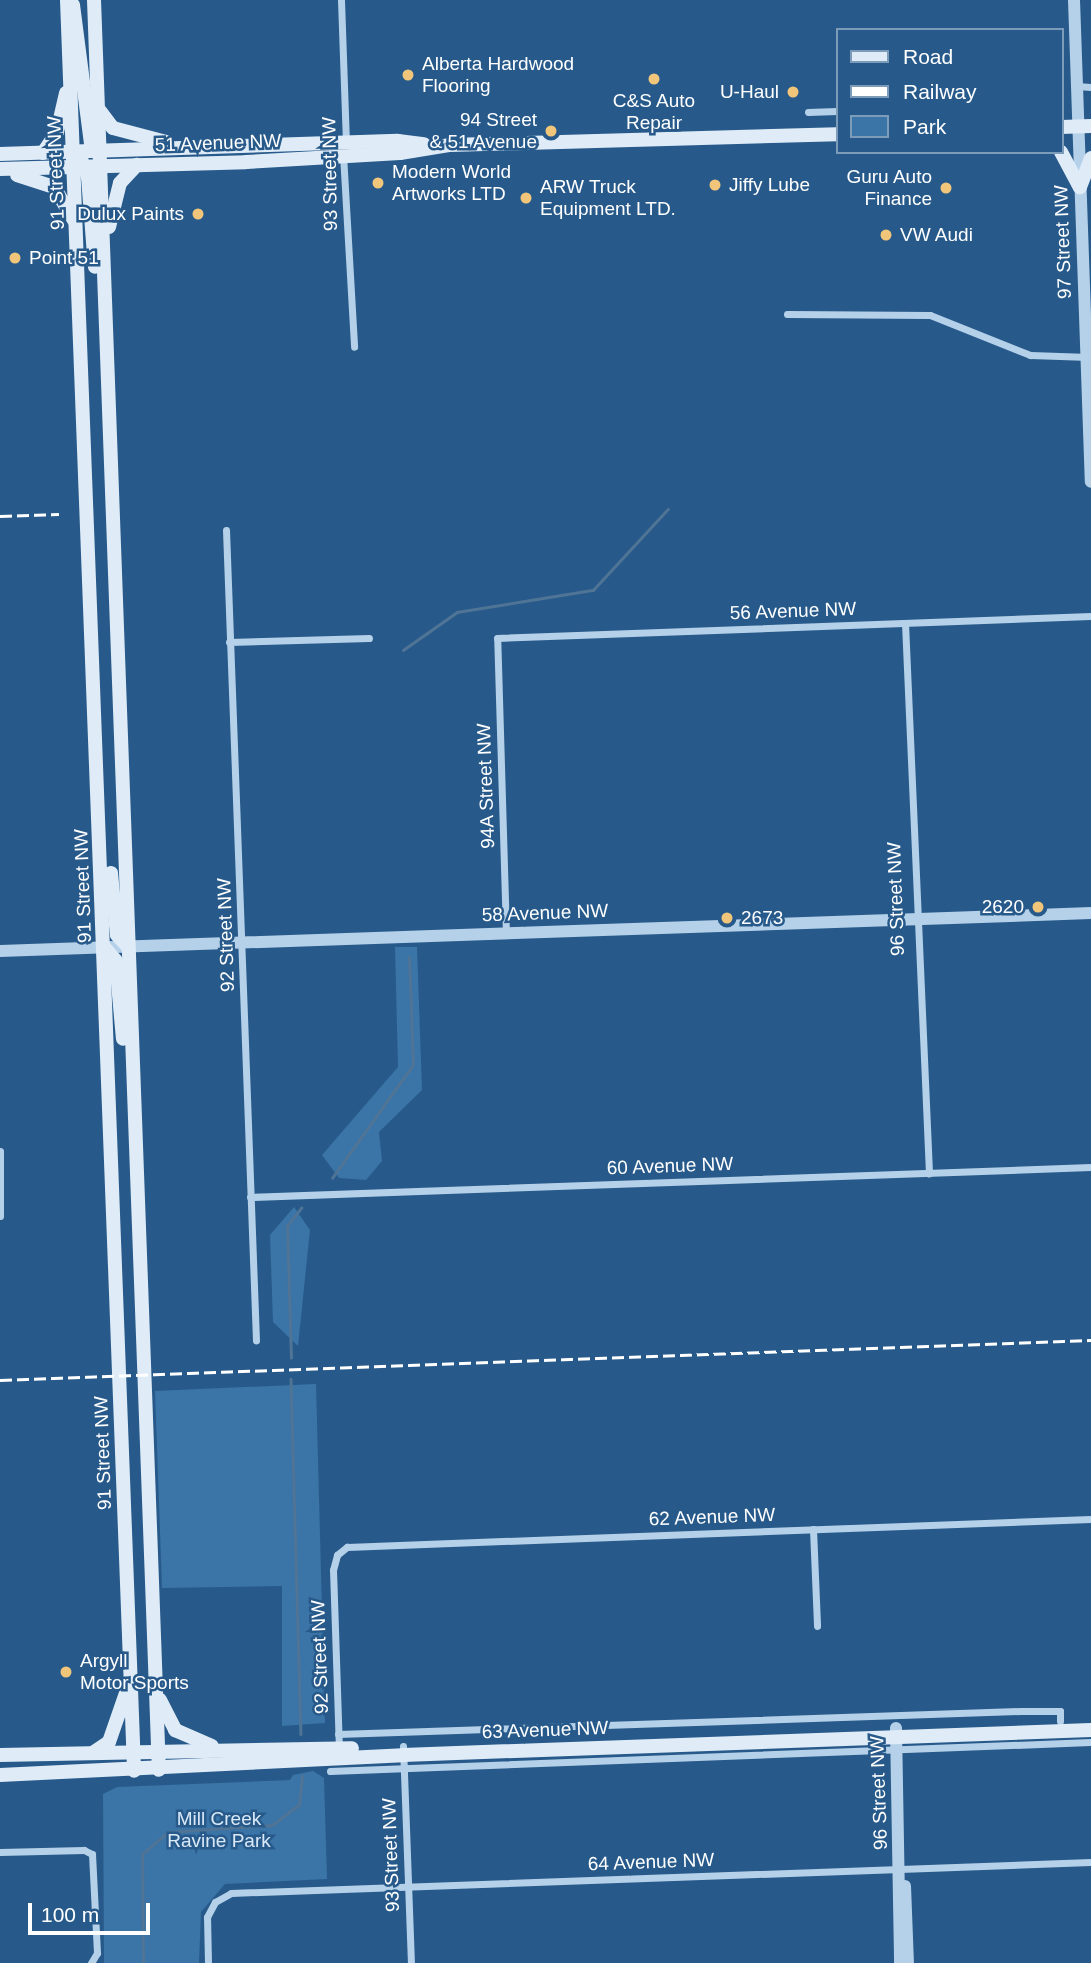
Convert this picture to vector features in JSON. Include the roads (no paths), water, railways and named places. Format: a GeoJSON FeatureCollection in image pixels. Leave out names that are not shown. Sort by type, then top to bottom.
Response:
{"type":"FeatureCollection","features":[{"type":"Feature","properties":{"kind":"main road","name":"91 Street NW"},"geometry":{"type":"LineString","coordinates":[[69,0],[75,152]]}},
{"type":"Feature","properties":{"kind":"main road"},"geometry":{"type":"LineString","coordinates":[[69,0],[79,25],[96,150],[101,166],[159,1770]]}},
{"type":"Feature","properties":{"kind":"main road"},"geometry":{"type":"LineString","coordinates":[[94,0],[99,108],[96,150]]}},
{"type":"Feature","properties":{"kind":"main road"},"geometry":{"type":"LineString","coordinates":[[43,153],[57,132],[71,71]]}},
{"type":"Feature","properties":{"kind":"main road"},"geometry":{"type":"LineString","coordinates":[[99,108],[107,123],[121,131],[206,148]]}},
{"type":"Feature","properties":{"kind":"main road"},"geometry":{"type":"LineString","coordinates":[[1063,127],[1084,127]]}},
{"type":"Feature","properties":{"kind":"main road","name":"51 Avenue NW"},"geometry":{"type":"LineString","coordinates":[[0,171],[137,165],[345,150],[398,141],[436,146],[836,134]]}},
{"type":"Feature","properties":{"kind":"main road","name":"51 Avenue NW"},"geometry":{"type":"LineString","coordinates":[[0,154],[206,148],[345,150]]}},
{"type":"Feature","properties":{"kind":"main road"},"geometry":{"type":"LineString","coordinates":[[75,152],[80,167],[97,289],[106,312]]}},
{"type":"Feature","properties":{"kind":"main road"},"geometry":{"type":"LineString","coordinates":[[1062,154],[1080,187]]}},
{"type":"Feature","properties":{"kind":"main road"},"geometry":{"type":"LineString","coordinates":[[1080,187],[1091,158]]}},
{"type":"Feature","properties":{"kind":"main road"},"geometry":{"type":"LineString","coordinates":[[104,266],[115,198],[125,176],[137,165]]}},
{"type":"Feature","properties":{"kind":"main road","name":"91 Street NW"},"geometry":{"type":"LineString","coordinates":[[80,167],[77,228],[134,1771]]}},
{"type":"Feature","properties":{"kind":"main road"},"geometry":{"type":"LineString","coordinates":[[0,171],[54,187],[77,228]]}},
{"type":"Feature","properties":{"kind":"main road"},"geometry":{"type":"LineString","coordinates":[[100,810],[107,832],[117,935],[128,947]]}},
{"type":"Feature","properties":{"kind":"main road"},"geometry":{"type":"LineString","coordinates":[[104,947],[116,961],[134,1096]]}},
{"type":"Feature","properties":{"kind":"main road"},"geometry":{"type":"LineString","coordinates":[[94,1752],[109,1742],[131,1675]]}},
{"type":"Feature","properties":{"kind":"main road"},"geometry":{"type":"LineString","coordinates":[[156,1689],[175,1730],[221,1751]]}},
{"type":"Feature","properties":{"kind":"main road","name":"63 Avenue NW"},"geometry":{"type":"LineString","coordinates":[[0,1755],[339,1747],[403,1756],[1091,1720]]}},
{"type":"Feature","properties":{"kind":"main road","name":"63 Avenue NW"},"geometry":{"type":"LineString","coordinates":[[897,1732],[1091,1730]]}},
{"type":"Feature","properties":{"kind":"main road","name":"63 Avenue NW"},"geometry":{"type":"LineString","coordinates":[[0,1776],[159,1770],[339,1747]]}},
{"type":"Feature","properties":{"kind":"street","name":"93 Street NW"},"geometry":{"type":"LineString","coordinates":[[341,0],[354,347]]}},
{"type":"Feature","properties":{"kind":"street","name":"97 Street NW"},"geometry":{"type":"LineString","coordinates":[[1073,0],[1077,86],[1084,127],[1080,187],[1089,357],[1091,482]]}},
{"type":"Feature","properties":{"kind":"street"},"geometry":{"type":"LineString","coordinates":[[1077,86],[1091,87]]}},
{"type":"Feature","properties":{"kind":"street"},"geometry":{"type":"LineString","coordinates":[[808,112],[836,111]]}},
{"type":"Feature","properties":{"kind":"street"},"geometry":{"type":"LineString","coordinates":[[787,314],[930,315],[1030,355],[1089,357]]}},
{"type":"Feature","properties":{"kind":"street","name":"92 Street NW"},"geometry":{"type":"LineString","coordinates":[[226,530],[256,1340]]}},
{"type":"Feature","properties":{"kind":"street","name":"56 Avenue NW"},"geometry":{"type":"LineString","coordinates":[[497,638],[1091,617]]}},
{"type":"Feature","properties":{"kind":"street","name":"96 Street NW"},"geometry":{"type":"LineString","coordinates":[[905,623],[929,1173]]}},
{"type":"Feature","properties":{"kind":"street"},"geometry":{"type":"LineString","coordinates":[[229,642],[369,638]]}},
{"type":"Feature","properties":{"kind":"street","name":"94A Street NW"},"geometry":{"type":"LineString","coordinates":[[497,638],[506,934]]}},
{"type":"Feature","properties":{"kind":"street","name":"58 Avenue NW"},"geometry":{"type":"LineString","coordinates":[[0,951],[1091,913]]}},
{"type":"Feature","properties":{"kind":"street"},"geometry":{"type":"LineString","coordinates":[[0,1151],[0,1216]]}},
{"type":"Feature","properties":{"kind":"street","name":"60 Avenue NW"},"geometry":{"type":"LineString","coordinates":[[250,1197],[1091,1167]]}},
{"type":"Feature","properties":{"kind":"street","name":"62 Avenue NW"},"geometry":{"type":"LineString","coordinates":[[337,1555],[355,1545],[1091,1519]]}},
{"type":"Feature","properties":{"kind":"street"},"geometry":{"type":"LineString","coordinates":[[813,1529],[817,1626]]}},
{"type":"Feature","properties":{"kind":"street","name":"92 Street NW"},"geometry":{"type":"LineString","coordinates":[[337,1555],[333,1570],[339,1747]]}},
{"type":"Feature","properties":{"kind":"street","name":"96 Street NW"},"geometry":{"type":"LineString","coordinates":[[897,1732],[901,1869],[905,1880],[908,1963]]}},
{"type":"Feature","properties":{"kind":"street","name":"63 Avenue NW"},"geometry":{"type":"LineString","coordinates":[[330,1771],[403,1756],[897,1732]]}},
{"type":"Feature","properties":{"kind":"street","name":"63 Avenue NW"},"geometry":{"type":"LineString","coordinates":[[339,1747],[897,1732],[1091,1742]]}},
{"type":"Feature","properties":{"kind":"street","name":"93 Street NW"},"geometry":{"type":"LineString","coordinates":[[403,1756],[411,1963]]}},
{"type":"Feature","properties":{"kind":"street"},"geometry":{"type":"LineString","coordinates":[[0,1852],[84,1850],[92,1854],[93,1962]]}},
{"type":"Feature","properties":{"kind":"street","name":"64 Avenue NW"},"geometry":{"type":"LineString","coordinates":[[208,1963],[206,1922],[215,1902],[235,1893],[1091,1862]]}},
{"type":"Feature","properties":{"kind":"street","name":"96 Street NW"},"geometry":{"type":"LineString","coordinates":[[900,1963],[897,1881],[901,1869]]}},
{"type":"Feature","properties":{"kind":"waterway"},"geometry":{"type":"LineString","coordinates":[[403,650],[457,612],[593,590],[668,509]]}},
{"type":"Feature","properties":{"kind":"waterway"},"geometry":{"type":"LineString","coordinates":[[332,1178],[413,1065],[409,958]]}},
{"type":"Feature","properties":{"kind":"waterway"},"geometry":{"type":"LineString","coordinates":[[291,1358],[287,1226],[301,1208]]}},
{"type":"Feature","properties":{"kind":"waterway"},"geometry":{"type":"LineString","coordinates":[[291,1379],[301,1734]]}},
{"type":"Feature","properties":{"kind":"waterway"},"geometry":{"type":"LineString","coordinates":[[143,1963],[142,1854],[168,1832],[272,1825],[299,1805],[302,1776]]}},
{"type":"Feature","properties":{"kind":"railway"},"geometry":{"type":"LineString","coordinates":[[0,516],[59,514]]}},
{"type":"Feature","properties":{"kind":"railway"},"geometry":{"type":"LineString","coordinates":[[0,1380],[1091,1340]]}},
{"type":"Feature","properties":{"kind":"place","name":"Alberta Hardwood Flooring"},"geometry":{"type":"Point","coordinates":[408,75]}},
{"type":"Feature","properties":{"kind":"place","name":"C&S Auto Repair"},"geometry":{"type":"Point","coordinates":[654,79]}},
{"type":"Feature","properties":{"kind":"place","name":"U-Haul"},"geometry":{"type":"Point","coordinates":[793,92]}},
{"type":"Feature","properties":{"kind":"place","name":"94 Street & 51 Avenue"},"geometry":{"type":"Point","coordinates":[551,131]}},
{"type":"Feature","properties":{"kind":"place","name":"Modern World Artworks LTD"},"geometry":{"type":"Point","coordinates":[378,183]}},
{"type":"Feature","properties":{"kind":"place","name":"Jiffy Lube"},"geometry":{"type":"Point","coordinates":[715,185]}},
{"type":"Feature","properties":{"kind":"place","name":"Guru Auto Finance"},"geometry":{"type":"Point","coordinates":[946,188]}},
{"type":"Feature","properties":{"kind":"place","name":"ARW Truck Equipment LTD."},"geometry":{"type":"Point","coordinates":[526,198]}},
{"type":"Feature","properties":{"kind":"place","name":"Dulux Paints"},"geometry":{"type":"Point","coordinates":[198,214]}},
{"type":"Feature","properties":{"kind":"place","name":"VW Audi"},"geometry":{"type":"Point","coordinates":[886,235]}},
{"type":"Feature","properties":{"kind":"place","name":"Point 51"},"geometry":{"type":"Point","coordinates":[15,258]}},
{"type":"Feature","properties":{"kind":"place","name":"2620"},"geometry":{"type":"Point","coordinates":[1038,907]}},
{"type":"Feature","properties":{"kind":"place","name":"2673"},"geometry":{"type":"Point","coordinates":[727,918]}},
{"type":"Feature","properties":{"kind":"place","name":"Argyll Motor Sports"},"geometry":{"type":"Point","coordinates":[66,1672]}},
{"type":"Feature","properties":{"kind":"park label","name":"Mill Creek Ravine Park"},"geometry":{"type":"Point","coordinates":[219,1830]}}]}
